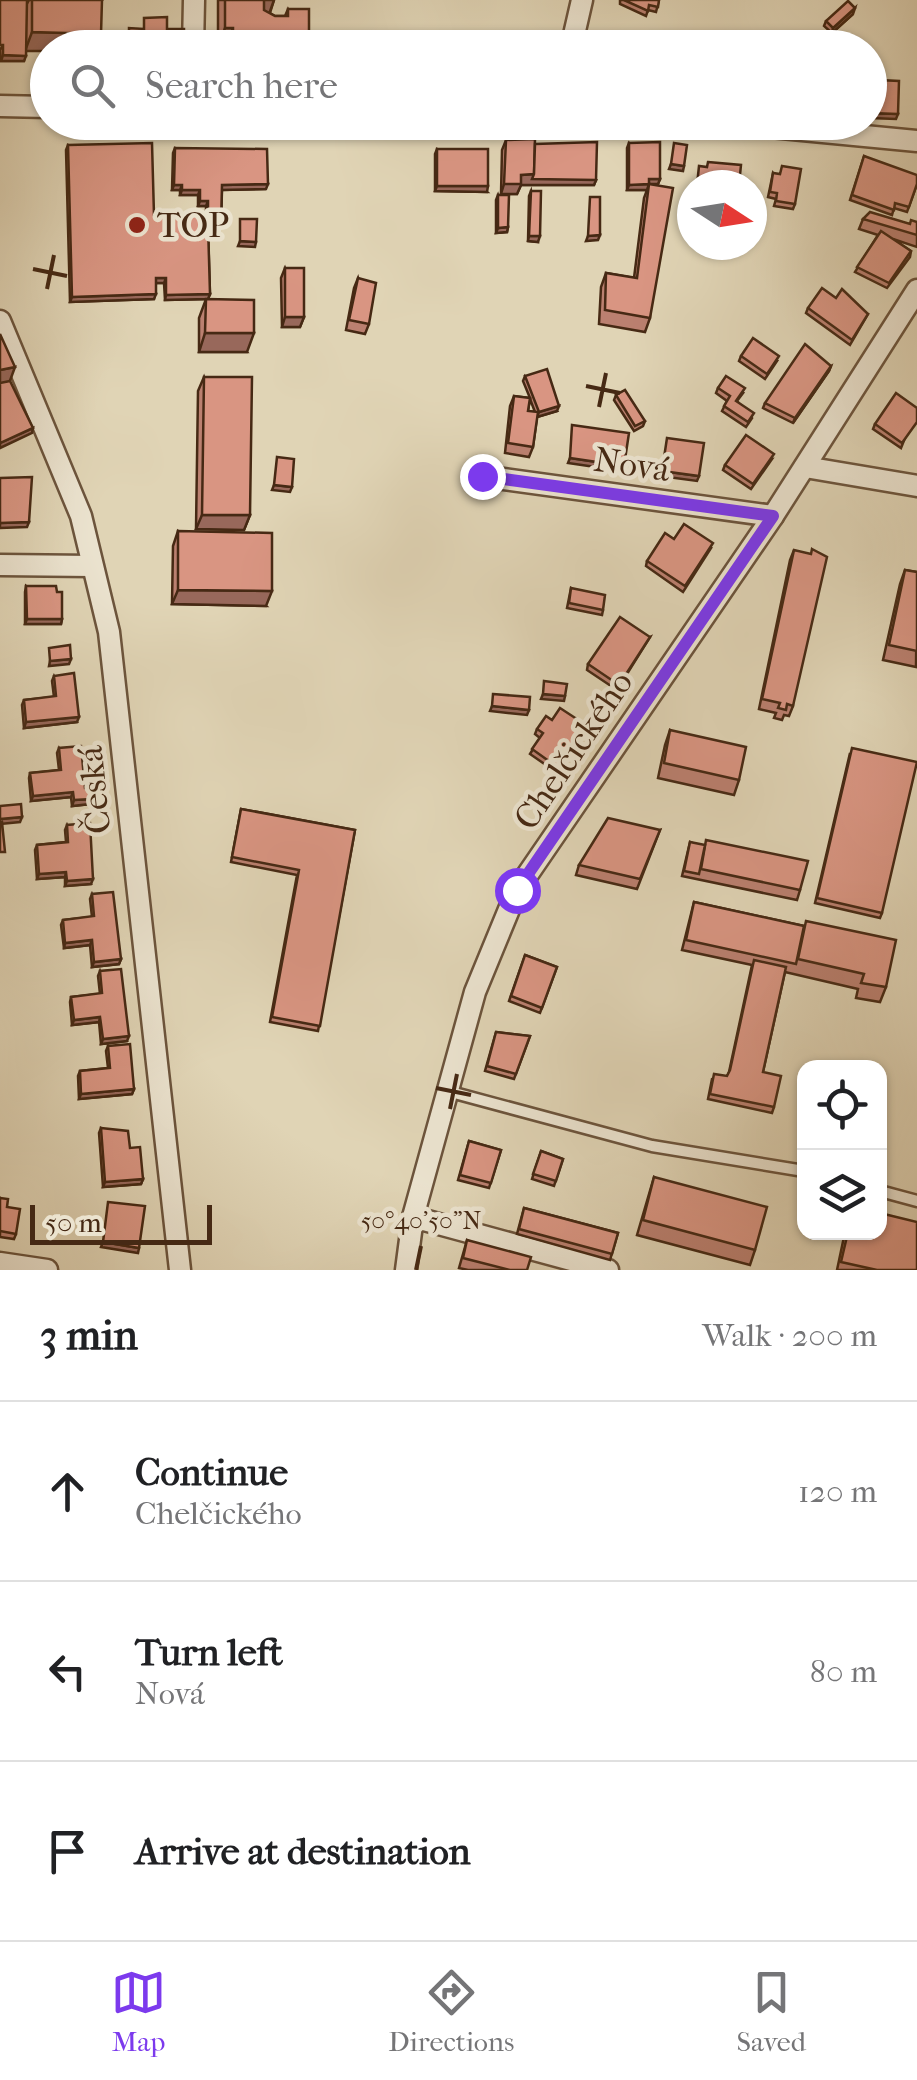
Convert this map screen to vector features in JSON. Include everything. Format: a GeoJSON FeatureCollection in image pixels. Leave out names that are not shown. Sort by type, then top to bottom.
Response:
{"type":"FeatureCollection","features":[{"type":"Feature","properties":{"kind":"street"},"geometry":{"type":"LineString","coordinates":[[193,30],[194,0]]}},
{"type":"Feature","properties":{"kind":"street"},"geometry":{"type":"LineString","coordinates":[[575,30],[582,0]]}},
{"type":"Feature","properties":{"kind":"street"},"geometry":{"type":"LineString","coordinates":[[0,106],[30,107]]}},
{"type":"Feature","properties":{"kind":"street"},"geometry":{"type":"LineString","coordinates":[[887,138],[917,141]]}},
{"type":"Feature","properties":{"kind":"street","name":"Chelčického"},"geometry":{"type":"LineString","coordinates":[[406,1270],[413,1217],[475,992],[517,890],[773,516],[917,290]]}},
{"type":"Feature","properties":{"kind":"street","name":"Česká"},"geometry":{"type":"LineString","coordinates":[[0,321],[81,516],[109,632],[180,1270]]}},
{"type":"Feature","properties":{"kind":"street"},"geometry":{"type":"LineString","coordinates":[[805,467],[917,486]]}},
{"type":"Feature","properties":{"kind":"street","name":"Nová"},"geometry":{"type":"LineString","coordinates":[[482,476],[773,516]]}},
{"type":"Feature","properties":{"kind":"street"},"geometry":{"type":"LineString","coordinates":[[0,565],[92,566]]}},
{"type":"Feature","properties":{"kind":"street"},"geometry":{"type":"LineString","coordinates":[[413,1217],[608,1270]]}},
{"type":"Feature","properties":{"kind":"street"},"geometry":{"type":"LineString","coordinates":[[0,1262],[47,1270]]}},
{"type":"Feature","properties":{"kind":"lane"},"geometry":{"type":"LineString","coordinates":[[448,1091],[652,1146],[797,1171]]}},
{"type":"Feature","properties":{"kind":"lane"},"geometry":{"type":"LineString","coordinates":[[887,1193],[917,1201]]}},
{"type":"Feature","properties":{"kind":"building"},"geometry":{"type":"Polygon","coordinates":[[[0,0],[27,0],[26,56],[3,55],[0,0]]]}},
{"type":"Feature","properties":{"kind":"building"},"geometry":{"type":"Polygon","coordinates":[[[32,0],[102,0],[101,30],[32,30],[32,0]]]}},
{"type":"Feature","properties":{"kind":"building"},"geometry":{"type":"Polygon","coordinates":[[[225,0],[264,0],[264,10],[275,16],[288,16],[288,9],[309,9],[309,30],[225,28],[225,0]]]}},
{"type":"Feature","properties":{"kind":"building"},"geometry":{"type":"Polygon","coordinates":[[[624,0],[659,0],[658,7],[649,5],[648,11],[624,0]]]}},
{"type":"Feature","properties":{"kind":"building"},"geometry":{"type":"Polygon","coordinates":[[[848,1],[855,8],[833,28],[826,21],[848,1]]]}},
{"type":"Feature","properties":{"kind":"building"},"geometry":{"type":"Polygon","coordinates":[[[167,17],[167,29],[184,30],[129,30],[144,29],[144,18],[167,17]]]}},
{"type":"Feature","properties":{"kind":"building"},"geometry":{"type":"Polygon","coordinates":[[[887,80],[899,81],[898,114],[887,114],[887,80]]]}},
{"type":"Feature","properties":{"kind":"building"},"geometry":{"type":"Polygon","coordinates":[[[506,140],[535,140],[534,174],[521,175],[521,184],[504,184],[506,140]]]}},
{"type":"Feature","properties":{"kind":"building"},"geometry":{"type":"Polygon","coordinates":[[[597,142],[596,180],[532,179],[535,144],[597,142]]]}},
{"type":"Feature","properties":{"kind":"building"},"geometry":{"type":"Polygon","coordinates":[[[660,142],[660,179],[629,185],[629,143],[660,142]]]}},
{"type":"Feature","properties":{"kind":"building","name":"TOP"},"geometry":{"type":"Polygon","coordinates":[[[152,143],[154,215],[208,213],[208,201],[200,201],[200,190],[182,190],[182,185],[174,185],[175,148],[267,149],[268,184],[222,185],[221,224],[208,224],[210,294],[166,295],[166,278],[156,278],[156,294],[72,297],[68,145],[152,143]]]}},
{"type":"Feature","properties":{"kind":"building"},"geometry":{"type":"Polygon","coordinates":[[[674,143],[687,145],[684,166],[671,164],[674,143]]]}},
{"type":"Feature","properties":{"kind":"building"},"geometry":{"type":"Polygon","coordinates":[[[437,149],[488,149],[488,186],[437,186],[437,149]]]}},
{"type":"Feature","properties":{"kind":"building"},"geometry":{"type":"Polygon","coordinates":[[[864,156],[917,175],[909,207],[895,203],[894,210],[852,195],[864,156]]]}},
{"type":"Feature","properties":{"kind":"building"},"geometry":{"type":"Polygon","coordinates":[[[708,162],[741,165],[740,170],[699,170],[699,166],[707,167],[708,162]]]}},
{"type":"Feature","properties":{"kind":"building"},"geometry":{"type":"Polygon","coordinates":[[[782,166],[801,169],[795,204],[776,201],[777,193],[770,192],[773,173],[780,174],[782,166]]]}},
{"type":"Feature","properties":{"kind":"building"},"geometry":{"type":"Polygon","coordinates":[[[649,184],[673,188],[650,318],[605,310],[606,273],[637,278],[649,184]]]}},
{"type":"Feature","properties":{"kind":"building"},"geometry":{"type":"Polygon","coordinates":[[[531,191],[541,191],[540,236],[529,236],[531,191]]]}},
{"type":"Feature","properties":{"kind":"building"},"geometry":{"type":"Polygon","coordinates":[[[498,195],[509,195],[508,227],[498,228],[498,195]]]}},
{"type":"Feature","properties":{"kind":"building"},"geometry":{"type":"Polygon","coordinates":[[[590,197],[600,197],[600,235],[588,236],[590,197]]]}},
{"type":"Feature","properties":{"kind":"building"},"geometry":{"type":"Polygon","coordinates":[[[870,212],[910,224],[911,220],[917,222],[917,235],[863,219],[870,212]]]}},
{"type":"Feature","properties":{"kind":"building"},"geometry":{"type":"Polygon","coordinates":[[[240,219],[257,219],[256,242],[240,241],[240,219]]]}},
{"type":"Feature","properties":{"kind":"building"},"geometry":{"type":"Polygon","coordinates":[[[881,231],[911,251],[889,283],[857,267],[881,231]]]}},
{"type":"Feature","properties":{"kind":"building"},"geometry":{"type":"Polygon","coordinates":[[[285,268],[304,268],[304,317],[285,317],[285,268]]]}},
{"type":"Feature","properties":{"kind":"building"},"geometry":{"type":"Polygon","coordinates":[[[358,278],[376,283],[369,324],[349,320],[358,278]]]}},
{"type":"Feature","properties":{"kind":"building"},"geometry":{"type":"Polygon","coordinates":[[[822,288],[836,298],[842,289],[868,314],[852,340],[808,308],[822,288]]]}},
{"type":"Feature","properties":{"kind":"building"},"geometry":{"type":"Polygon","coordinates":[[[206,299],[254,300],[254,333],[205,333],[206,299]]]}},
{"type":"Feature","properties":{"kind":"building"},"geometry":{"type":"Polygon","coordinates":[[[0,334],[15,367],[0,370],[0,334]]]}},
{"type":"Feature","properties":{"kind":"building"},"geometry":{"type":"Polygon","coordinates":[[[753,338],[779,356],[767,374],[741,356],[753,338]]]}},
{"type":"Feature","properties":{"kind":"building"},"geometry":{"type":"Polygon","coordinates":[[[805,344],[831,366],[795,418],[765,403],[805,344]]]}},
{"type":"Feature","properties":{"kind":"building"},"geometry":{"type":"Polygon","coordinates":[[[547,369],[559,406],[539,412],[525,376],[547,369]]]}},
{"type":"Feature","properties":{"kind":"building"},"geometry":{"type":"Polygon","coordinates":[[[726,376],[745,388],[736,401],[754,413],[748,422],[724,406],[730,396],[718,388],[726,376]]]}},
{"type":"Feature","properties":{"kind":"building"},"geometry":{"type":"Polygon","coordinates":[[[204,377],[252,377],[250,515],[202,515],[204,377]]]}},
{"type":"Feature","properties":{"kind":"building"},"geometry":{"type":"Polygon","coordinates":[[[10,381],[33,428],[0,443],[0,383],[10,381]]]}},
{"type":"Feature","properties":{"kind":"building"},"geometry":{"type":"Polygon","coordinates":[[[625,390],[645,421],[635,426],[616,395],[625,390]]]}},
{"type":"Feature","properties":{"kind":"building"},"geometry":{"type":"Polygon","coordinates":[[[896,393],[917,408],[917,422],[902,443],[875,424],[896,393]]]}},
{"type":"Feature","properties":{"kind":"building"},"geometry":{"type":"Polygon","coordinates":[[[514,396],[530,398],[528,411],[538,412],[533,447],[508,443],[514,396]]]}},
{"type":"Feature","properties":{"kind":"building"},"geometry":{"type":"Polygon","coordinates":[[[572,425],[629,433],[624,466],[570,458],[572,425]]]}},
{"type":"Feature","properties":{"kind":"building"},"geometry":{"type":"Polygon","coordinates":[[[746,435],[774,454],[753,484],[725,465],[746,435]]]}},
{"type":"Feature","properties":{"kind":"building"},"geometry":{"type":"Polygon","coordinates":[[[667,438],[704,443],[699,476],[662,471],[667,438]]]}},
{"type":"Feature","properties":{"kind":"building"},"geometry":{"type":"Polygon","coordinates":[[[277,457],[294,459],[292,487],[274,485],[277,457]]]}},
{"type":"Feature","properties":{"kind":"building"},"geometry":{"type":"Polygon","coordinates":[[[32,477],[29,522],[0,523],[0,478],[32,477]]]}},
{"type":"Feature","properties":{"kind":"building"},"geometry":{"type":"Polygon","coordinates":[[[684,524],[713,543],[685,586],[647,561],[665,533],[674,539],[684,524]]]}},
{"type":"Feature","properties":{"kind":"building"},"geometry":{"type":"Polygon","coordinates":[[[178,531],[272,533],[272,591],[178,590],[178,531]]]}},
{"type":"Feature","properties":{"kind":"building"},"geometry":{"type":"Polygon","coordinates":[[[812,549],[827,557],[793,706],[787,704],[786,710],[778,708],[780,703],[762,699],[794,550],[811,554],[812,549]]]}},
{"type":"Feature","properties":{"kind":"building"},"geometry":{"type":"Polygon","coordinates":[[[905,570],[917,572],[917,651],[889,645],[905,570]]]}},
{"type":"Feature","properties":{"kind":"building"},"geometry":{"type":"Polygon","coordinates":[[[26,586],[56,586],[57,592],[62,592],[62,619],[27,619],[26,586]]]}},
{"type":"Feature","properties":{"kind":"building"},"geometry":{"type":"Polygon","coordinates":[[[571,588],[605,595],[603,610],[569,603],[571,588]]]}},
{"type":"Feature","properties":{"kind":"building"},"geometry":{"type":"Polygon","coordinates":[[[620,617],[650,637],[619,685],[588,664],[620,617]]]}},
{"type":"Feature","properties":{"kind":"building"},"geometry":{"type":"Polygon","coordinates":[[[70,645],[71,659],[50,661],[49,648],[70,645]]]}},
{"type":"Feature","properties":{"kind":"building"},"geometry":{"type":"Polygon","coordinates":[[[74,673],[79,717],[26,722],[24,700],[56,696],[54,676],[74,673]]]}},
{"type":"Feature","properties":{"kind":"building"},"geometry":{"type":"Polygon","coordinates":[[[544,681],[567,684],[565,696],[543,694],[544,681]]]}},
{"type":"Feature","properties":{"kind":"building"},"geometry":{"type":"Polygon","coordinates":[[[493,694],[530,697],[529,710],[492,706],[493,694]]]}},
{"type":"Feature","properties":{"kind":"building"},"geometry":{"type":"Polygon","coordinates":[[[560,708],[589,727],[560,769],[532,749],[543,733],[537,729],[546,716],[552,720],[560,708]]]}},
{"type":"Feature","properties":{"kind":"building"},"geometry":{"type":"Polygon","coordinates":[[[670,730],[746,747],[739,780],[664,763],[670,730]]]}},
{"type":"Feature","properties":{"kind":"building"},"geometry":{"type":"Polygon","coordinates":[[[81,746],[85,788],[91,788],[92,799],[74,800],[73,792],[33,796],[30,773],[61,770],[59,748],[81,746]]]}},
{"type":"Feature","properties":{"kind":"building"},"geometry":{"type":"Polygon","coordinates":[[[852,748],[917,762],[882,913],[817,898],[852,748]]]}},
{"type":"Feature","properties":{"kind":"building"},"geometry":{"type":"Polygon","coordinates":[[[21,804],[22,817],[0,819],[0,806],[21,804]]]}},
{"type":"Feature","properties":{"kind":"building"},"geometry":{"type":"Polygon","coordinates":[[[241,809],[355,830],[320,1026],[272,1017],[299,870],[232,857],[241,809]]]}},
{"type":"Feature","properties":{"kind":"building"},"geometry":{"type":"Polygon","coordinates":[[[608,818],[660,830],[640,879],[579,865],[608,818]]]}},
{"type":"Feature","properties":{"kind":"building"},"geometry":{"type":"Polygon","coordinates":[[[2,822],[5,852],[0,852],[2,822]]]}},
{"type":"Feature","properties":{"kind":"building"},"geometry":{"type":"Polygon","coordinates":[[[90,823],[93,879],[67,881],[66,872],[39,874],[37,845],[68,842],[67,825],[90,823]]]}},
{"type":"Feature","properties":{"kind":"building"},"geometry":{"type":"Polygon","coordinates":[[[706,840],[808,861],[800,890],[701,869],[706,840]]]}},
{"type":"Feature","properties":{"kind":"building"},"geometry":{"type":"Polygon","coordinates":[[[690,842],[705,845],[699,874],[684,871],[690,842]]]}},
{"type":"Feature","properties":{"kind":"building"},"geometry":{"type":"Polygon","coordinates":[[[113,892],[121,959],[94,962],[92,940],[65,943],[63,920],[94,916],[92,894],[113,892]]]}},
{"type":"Feature","properties":{"kind":"building"},"geometry":{"type":"Polygon","coordinates":[[[694,902],[804,926],[796,964],[686,940],[694,902]]]}},
{"type":"Feature","properties":{"kind":"building"},"geometry":{"type":"Polygon","coordinates":[[[806,921],[896,940],[886,987],[861,983],[864,974],[798,959],[806,921]]]}},
{"type":"Feature","properties":{"kind":"building"},"geometry":{"type":"Polygon","coordinates":[[[525,955],[557,967],[542,1008],[511,996],[525,955]]]}},
{"type":"Feature","properties":{"kind":"building"},"geometry":{"type":"Polygon","coordinates":[[[754,960],[786,967],[763,1072],[781,1076],[774,1107],[710,1094],[714,1074],[727,1076],[730,1070],[754,960]]]}},
{"type":"Feature","properties":{"kind":"building"},"geometry":{"type":"Polygon","coordinates":[[[121,969],[129,1036],[103,1039],[100,1017],[74,1020],[71,997],[102,993],[100,971],[121,969]]]}},
{"type":"Feature","properties":{"kind":"building"},"geometry":{"type":"Polygon","coordinates":[[[496,1032],[530,1036],[516,1074],[487,1066],[496,1032]]]}},
{"type":"Feature","properties":{"kind":"building"},"geometry":{"type":"Polygon","coordinates":[[[130,1044],[134,1089],[81,1094],[80,1071],[110,1068],[108,1046],[130,1044]]]}},
{"type":"Feature","properties":{"kind":"building"},"geometry":{"type":"Polygon","coordinates":[[[101,1128],[128,1131],[130,1148],[140,1147],[143,1179],[105,1182],[101,1128]]]}},
{"type":"Feature","properties":{"kind":"building"},"geometry":{"type":"Polygon","coordinates":[[[469,1141],[501,1150],[491,1183],[460,1175],[469,1141]]]}},
{"type":"Feature","properties":{"kind":"building"},"geometry":{"type":"Polygon","coordinates":[[[541,1151],[563,1159],[556,1181],[533,1174],[541,1151]]]}},
{"type":"Feature","properties":{"kind":"building"},"geometry":{"type":"Polygon","coordinates":[[[654,1177],[767,1207],[755,1250],[643,1220],[654,1177]]]}},
{"type":"Feature","properties":{"kind":"building"},"geometry":{"type":"Polygon","coordinates":[[[0,1198],[8,1199],[7,1207],[20,1209],[16,1234],[0,1231],[0,1198]]]}},
{"type":"Feature","properties":{"kind":"building"},"geometry":{"type":"Polygon","coordinates":[[[108,1202],[145,1206],[139,1248],[103,1242],[108,1202]]]}},
{"type":"Feature","properties":{"kind":"building"},"geometry":{"type":"Polygon","coordinates":[[[524,1208],[618,1233],[612,1254],[519,1229],[524,1208]]]}},
{"type":"Feature","properties":{"kind":"building"},"geometry":{"type":"Polygon","coordinates":[[[887,1215],[917,1222],[917,1270],[877,1270],[841,1262],[846,1240],[887,1240],[887,1215]]]}},
{"type":"Feature","properties":{"kind":"building"},"geometry":{"type":"Polygon","coordinates":[[[467,1240],[531,1257],[527,1270],[510,1270],[463,1258],[467,1240]]]}},
{"type":"Feature","properties":{"kind":"place","name":"TOP"},"geometry":{"type":"Point","coordinates":[137,225]}},
{"type":"Feature","properties":{"kind":"route"},"geometry":{"type":"LineString","coordinates":[[482,476],[773,516],[517,890]]}}]}
